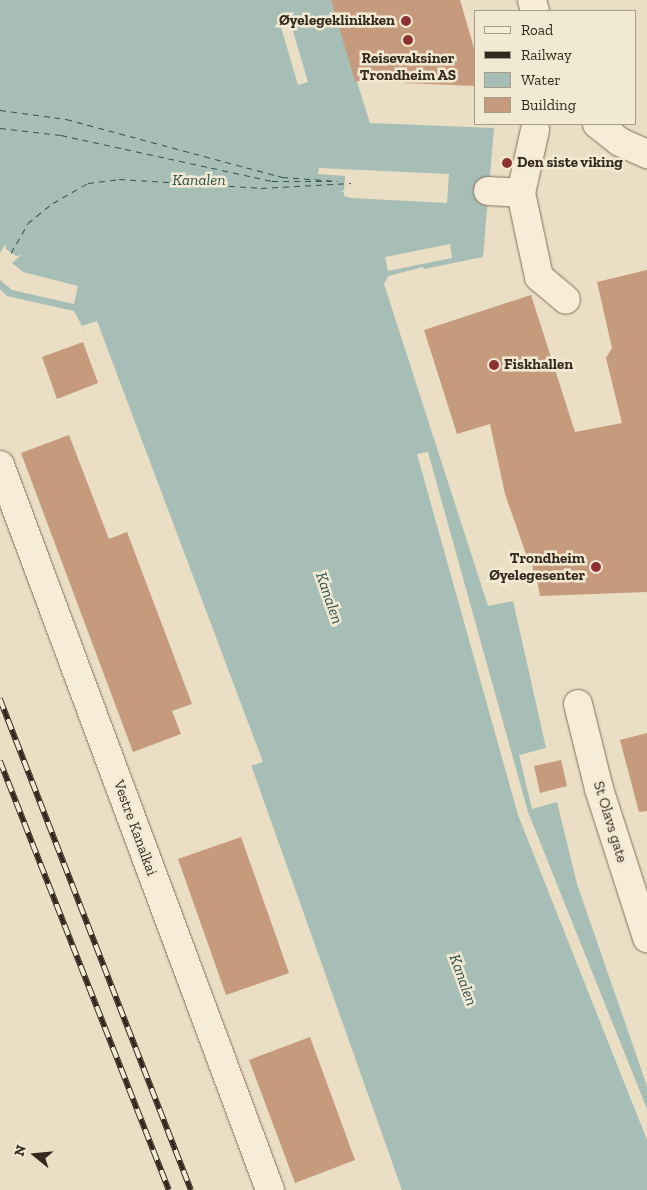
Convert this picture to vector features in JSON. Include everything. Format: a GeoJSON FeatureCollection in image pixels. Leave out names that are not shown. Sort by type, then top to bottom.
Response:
{"type":"FeatureCollection","features":[{"type":"Feature","properties":{"kind":"street"},"geometry":{"type":"LineString","coordinates":[[598,125],[620,142],[647,154]]}},
{"type":"Feature","properties":{"kind":"street"},"geometry":{"type":"LineString","coordinates":[[535,130],[522,193],[539,276],[566,300]]}},
{"type":"Feature","properties":{"kind":"street"},"geometry":{"type":"LineString","coordinates":[[488,191],[522,193]]}},
{"type":"Feature","properties":{"kind":"street","name":"Vestre Kanalkai"},"geometry":{"type":"LineString","coordinates":[[0,465],[270,1190]]}},
{"type":"Feature","properties":{"kind":"street","name":"St Olavs gate"},"geometry":{"type":"LineString","coordinates":[[578,704],[599,788],[647,938]]}},
{"type":"Feature","properties":{"kind":"water","name":"Kanalen"},"geometry":{"type":"Polygon","coordinates":[[[0,0],[331,0],[370,123],[494,128],[483,257],[424,269],[423,267],[388,276],[384,284],[488,606],[513,601],[546,748],[519,755],[532,809],[557,802],[577,884],[647,1086],[647,1190],[402,1190],[239,731],[82,326],[74,311],[7,296],[0,289],[0,0]]]}},
{"type":"Feature","properties":{"kind":"pier"},"geometry":{"type":"Polygon","coordinates":[[[288,14],[308,82],[298,85],[278,17],[288,14]]]}},
{"type":"Feature","properties":{"kind":"pier"},"geometry":{"type":"Polygon","coordinates":[[[319,168],[449,174],[447,203],[351,198],[344,196],[344,192],[341,192],[344,190],[345,176],[318,174],[319,168]]]}},
{"type":"Feature","properties":{"kind":"pier"},"geometry":{"type":"Polygon","coordinates":[[[6,244],[6,249],[16,256],[21,255],[12,263],[23,272],[78,286],[74,304],[12,290],[0,280],[0,253],[6,244]]]}},
{"type":"Feature","properties":{"kind":"pier"},"geometry":{"type":"Polygon","coordinates":[[[450,244],[452,258],[388,271],[385,257],[450,244]]]}},
{"type":"Feature","properties":{"kind":"pier"},"geometry":{"type":"Polygon","coordinates":[[[97,321],[263,762],[251,766],[82,326],[97,321]]]}},
{"type":"Feature","properties":{"kind":"pier"},"geometry":{"type":"Polygon","coordinates":[[[428,452],[528,812],[647,1109],[647,1140],[518,815],[417,454],[428,452]]]}},
{"type":"Feature","properties":{"kind":"building"},"geometry":{"type":"Polygon","coordinates":[[[331,0],[460,0],[474,48],[474,86],[355,81],[331,0]]]}},
{"type":"Feature","properties":{"kind":"building"},"geometry":{"type":"Polygon","coordinates":[[[647,270],[647,592],[540,596],[537,580],[534,580],[531,553],[526,554],[505,494],[490,424],[457,434],[424,330],[531,295],[575,432],[622,423],[606,358],[612,348],[597,282],[647,270]]]}},
{"type":"Feature","properties":{"kind":"building"},"geometry":{"type":"Polygon","coordinates":[[[83,342],[98,383],[57,399],[42,357],[83,342]]]}},
{"type":"Feature","properties":{"kind":"building"},"geometry":{"type":"Polygon","coordinates":[[[69,435],[109,539],[127,532],[192,704],[172,711],[181,734],[133,752],[21,453],[69,435]]]}},
{"type":"Feature","properties":{"kind":"building"},"geometry":{"type":"Polygon","coordinates":[[[647,733],[647,811],[639,812],[620,740],[647,733]]]}},
{"type":"Feature","properties":{"kind":"building"},"geometry":{"type":"Polygon","coordinates":[[[561,760],[567,786],[540,793],[534,766],[561,760]]]}},
{"type":"Feature","properties":{"kind":"building"},"geometry":{"type":"Polygon","coordinates":[[[241,837],[289,973],[226,995],[178,859],[241,837]]]}},
{"type":"Feature","properties":{"kind":"building"},"geometry":{"type":"Polygon","coordinates":[[[310,1037],[355,1160],[295,1183],[249,1060],[310,1037]]]}},
{"type":"Feature","properties":{"kind":"ferry route"},"geometry":{"type":"LineString","coordinates":[[0,110],[66,119],[282,177],[338,181]]}},
{"type":"Feature","properties":{"kind":"ferry route"},"geometry":{"type":"LineString","coordinates":[[0,128],[61,135],[272,181],[331,181]]}},
{"type":"Feature","properties":{"kind":"ferry route"},"geometry":{"type":"LineString","coordinates":[[11,253],[28,223],[53,203],[88,183],[119,179],[261,188],[351,183]]}},
{"type":"Feature","properties":{"kind":"railway"},"geometry":{"type":"LineString","coordinates":[[0,699],[191,1190]]}},
{"type":"Feature","properties":{"kind":"railway"},"geometry":{"type":"LineString","coordinates":[[0,761],[169,1190]]}},
{"type":"Feature","properties":{"kind":"place","name":"Øyelegeklinikken"},"geometry":{"type":"Point","coordinates":[406,21]}},
{"type":"Feature","properties":{"kind":"place","name":"Reisevaksiner Trondheim AS"},"geometry":{"type":"Point","coordinates":[408,40]}},
{"type":"Feature","properties":{"kind":"place","name":"Den siste viking"},"geometry":{"type":"Point","coordinates":[507,163]}},
{"type":"Feature","properties":{"kind":"place","name":"Fiskhallen"},"geometry":{"type":"Point","coordinates":[494,365]}},
{"type":"Feature","properties":{"kind":"place","name":"Trondheim Øyelegesenter"},"geometry":{"type":"Point","coordinates":[596,567]}}]}
